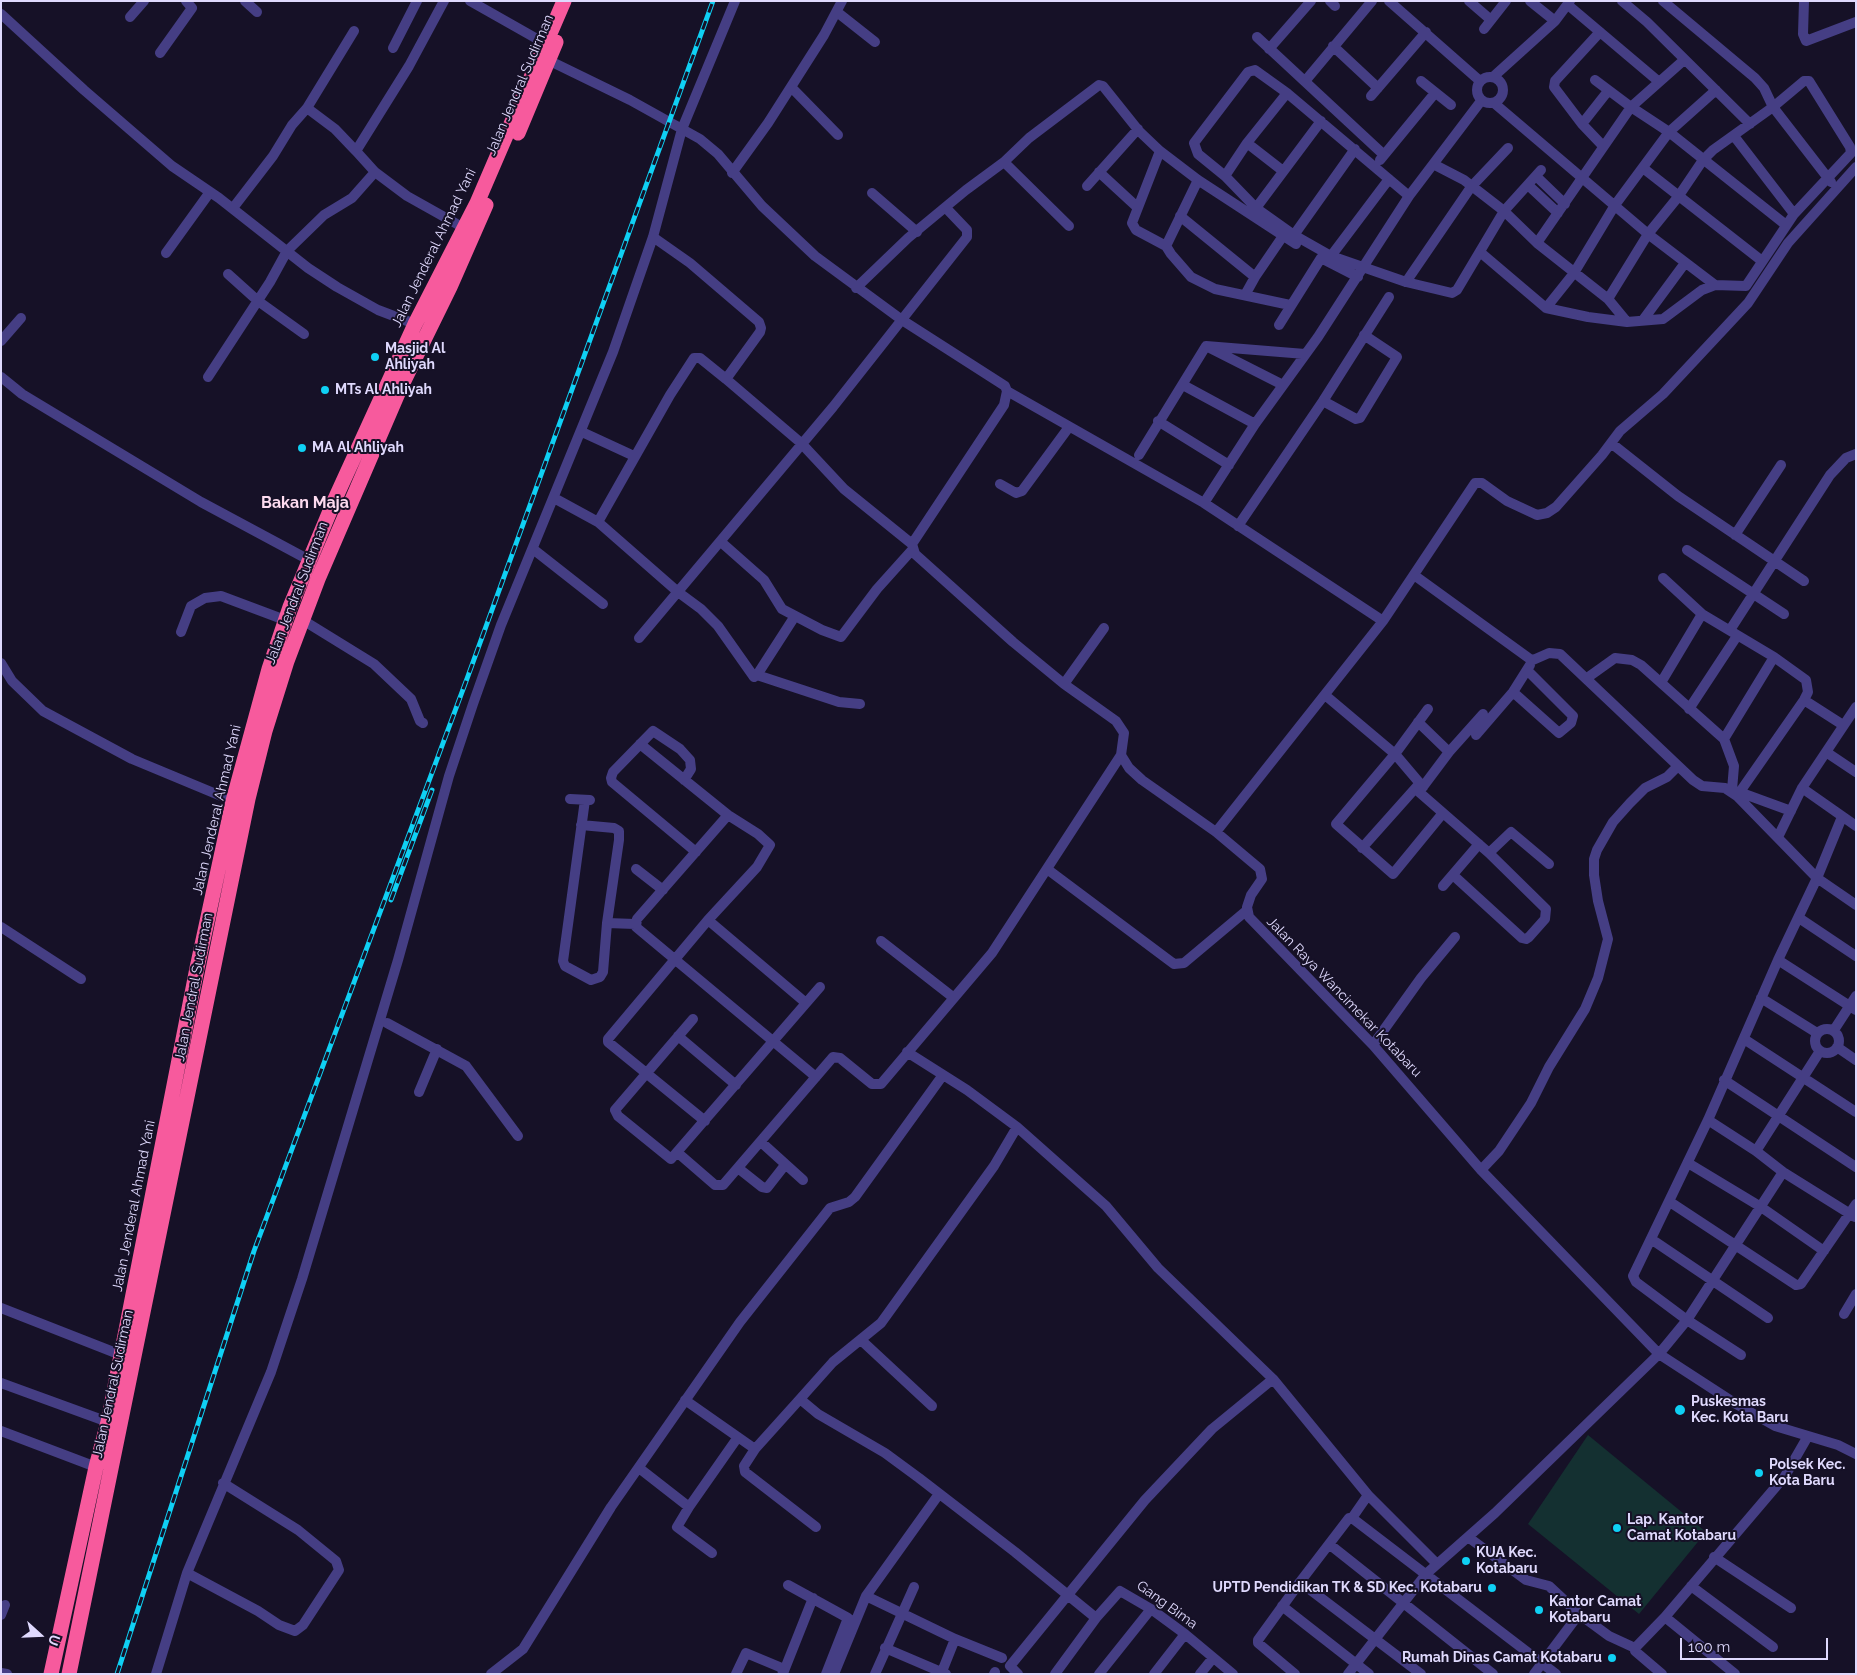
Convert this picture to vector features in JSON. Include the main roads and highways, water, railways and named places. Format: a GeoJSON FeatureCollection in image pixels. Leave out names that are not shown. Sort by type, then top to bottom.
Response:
{"type":"FeatureCollection","features":[{"type":"Feature","properties":{"kind":"highway","name":"Jalan Jenderal Ahmad Yani"},"geometry":{"type":"LineString","coordinates":[[52,1674],[96,1467],[108,1422],[196,977],[233,801],[267,678],[286,620],[309,560],[415,324],[464,228],[564,1]]}},
{"type":"Feature","properties":{"kind":"highway","name":"Jalan Jendral Sudirman"},"geometry":{"type":"LineString","coordinates":[[69,1674],[248,799],[265,732],[301,619],[399,391],[450,287],[550,61],[573,1]]}},
{"type":"Feature","properties":{"kind":"railway"},"geometry":{"type":"LineString","coordinates":[[117,1674],[254,1251],[468,676],[713,1]]}},
{"type":"Feature","properties":{"kind":"railway"},"geometry":{"type":"LineString","coordinates":[[391,900],[432,790]]}},
{"type":"Feature","properties":{"kind":"place","name":"Masjid Al Ahliyah"},"geometry":{"type":"Point","coordinates":[375,357]}},
{"type":"Feature","properties":{"kind":"place","name":"MTs Al Ahliyah"},"geometry":{"type":"Point","coordinates":[325,390]}},
{"type":"Feature","properties":{"kind":"place","name":"MA Al Ahliyah"},"geometry":{"type":"Point","coordinates":[302,448]}},
{"type":"Feature","properties":{"kind":"place","name":"Puskesmas Kec. Kota Baru"},"geometry":{"type":"Point","coordinates":[1680,1410]}},
{"type":"Feature","properties":{"kind":"place","name":"Polsek Kec. Kota Baru"},"geometry":{"type":"Point","coordinates":[1759,1473]}},
{"type":"Feature","properties":{"kind":"place","name":"Lap. Kantor Camat Kotabaru"},"geometry":{"type":"Point","coordinates":[1617,1528]}},
{"type":"Feature","properties":{"kind":"place","name":"KUA Kec. Kotabaru"},"geometry":{"type":"Point","coordinates":[1466,1561]}},
{"type":"Feature","properties":{"kind":"place","name":"UPTD Pendidikan TK & SD Kec. Kotabaru"},"geometry":{"type":"Point","coordinates":[1492,1588]}},
{"type":"Feature","properties":{"kind":"place","name":"Kantor Camat Kotabaru"},"geometry":{"type":"Point","coordinates":[1539,1610]}},
{"type":"Feature","properties":{"kind":"place","name":"Rumah Dinas Camat Kotabaru"},"geometry":{"type":"Point","coordinates":[1612,1658]}},
{"type":"Feature","properties":{"kind":"district","name":"Bakan Maja"},"geometry":{"type":"Point","coordinates":[305,503]}}]}
